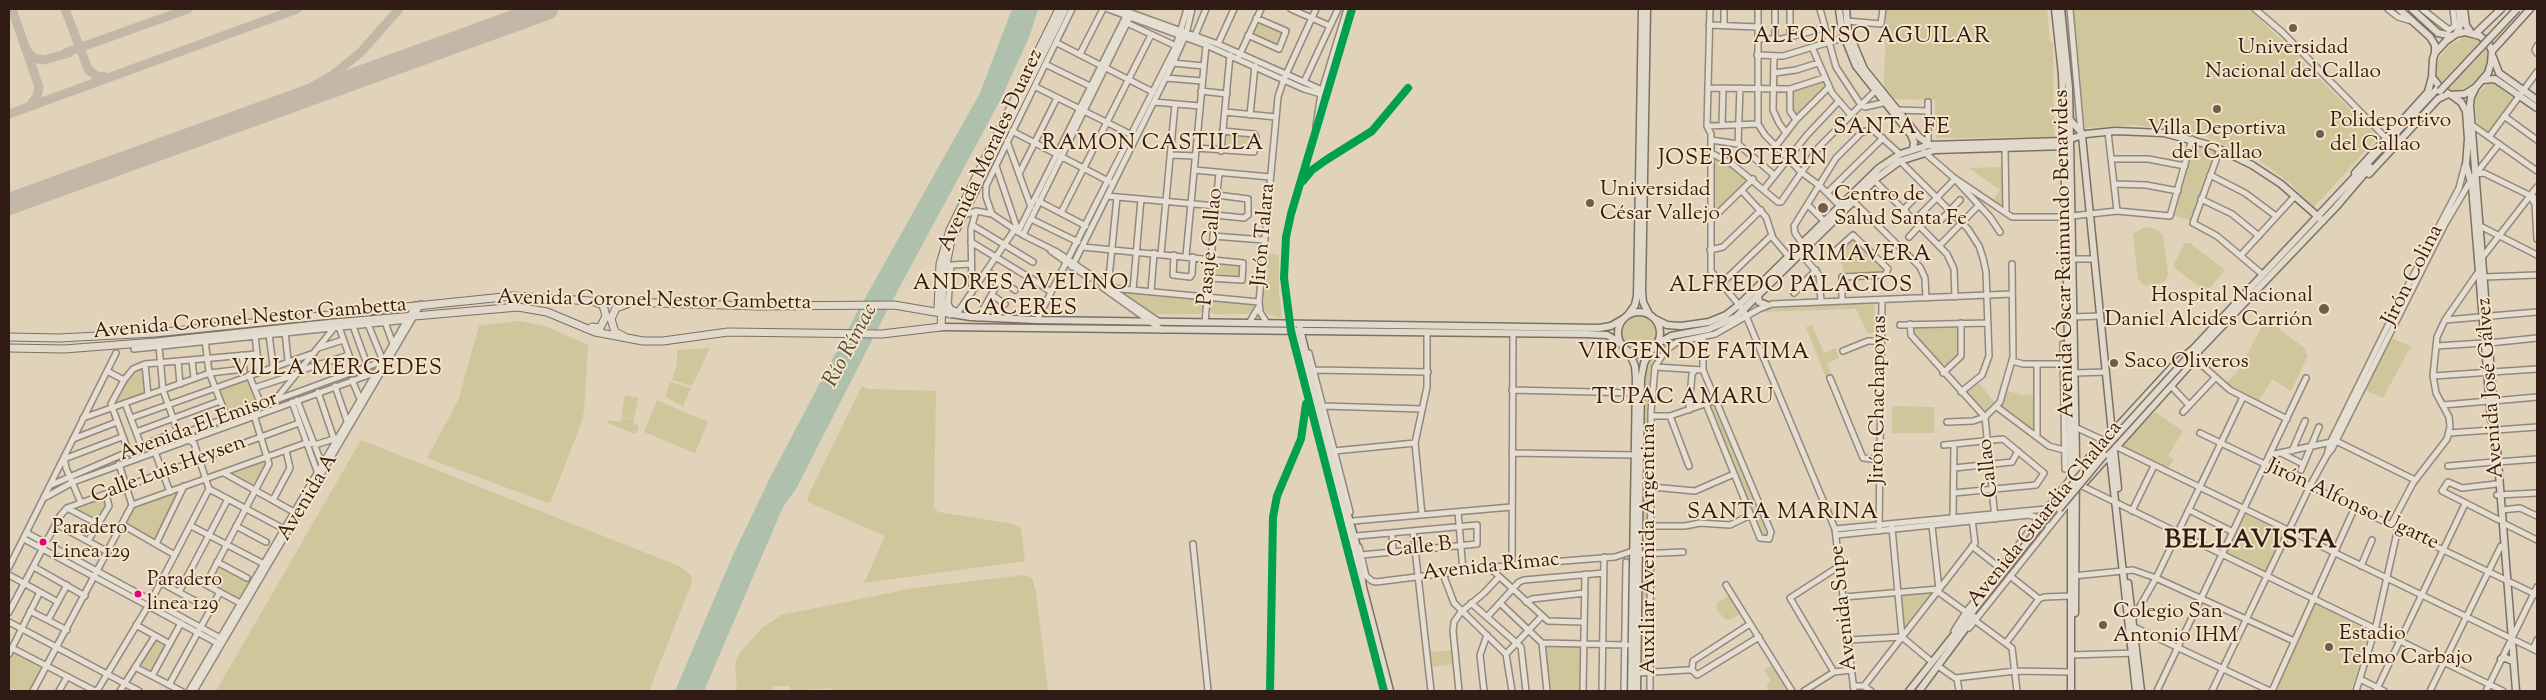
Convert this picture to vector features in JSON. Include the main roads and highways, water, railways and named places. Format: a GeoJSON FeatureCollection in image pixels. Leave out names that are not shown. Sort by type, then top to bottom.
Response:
{"type":"FeatureCollection","features":[{"type":"Feature","properties":{"kind":"highway","name":"Avenida Morales Duarez"},"geometry":{"type":"LineString","coordinates":[[939,328],[940,264],[950,230],[1060,9]]}},
{"type":"Feature","properties":{"kind":"highway","name":"Avenida Morales Duarez"},"geometry":{"type":"LineString","coordinates":[[940,298],[946,257],[962,217],[1065,9]]}},
{"type":"Feature","properties":{"kind":"highway","name":"Avenida Coronel Nestor Gambetta"},"geometry":{"type":"LineString","coordinates":[[9,337],[58,338],[155,333],[406,307],[419,304],[513,296],[591,301],[760,306],[894,305],[940,312]]}},
{"type":"Feature","properties":{"kind":"highway"},"geometry":{"type":"LineString","coordinates":[[927,310],[940,298],[955,314]]}},
{"type":"Feature","properties":{"kind":"highway"},"geometry":{"type":"LineString","coordinates":[[564,318],[600,328],[605,320],[606,312],[603,306],[591,301]]}},
{"type":"Feature","properties":{"kind":"highway"},"geometry":{"type":"LineString","coordinates":[[634,302],[616,308],[611,323],[618,334],[636,341]]}},
{"type":"Feature","properties":{"kind":"highway"},"geometry":{"type":"LineString","coordinates":[[134,346],[150,337],[385,313],[406,307]]}},
{"type":"Feature","properties":{"kind":"highway","name":"Avenida Coronel Nestor Gambetta"},"geometry":{"type":"LineString","coordinates":[[9,348],[134,346],[145,343],[518,307],[540,310],[595,332],[636,341],[663,342],[728,332],[882,334],[939,328]]}},
{"type":"Feature","properties":{"kind":"main road"},"geometry":{"type":"LineString","coordinates":[[1641,221],[1642,9]]}},
{"type":"Feature","properties":{"kind":"main road"},"geometry":{"type":"LineString","coordinates":[[1647,9],[1640,282],[1643,302],[1649,314],[1655,319],[1676,326],[1700,324],[1743,310],[1789,257],[1840,206],[1875,180],[1900,157],[1923,152],[1963,146],[2067,143],[2082,134],[2147,131],[2192,139],[2220,149],[2266,174],[2323,221]]}},
{"type":"Feature","properties":{"kind":"main road"},"geometry":{"type":"LineString","coordinates":[[1839,9],[1847,37],[1876,89],[1914,139],[1913,149]]}},
{"type":"Feature","properties":{"kind":"main road"},"geometry":{"type":"LineString","coordinates":[[1846,9],[1847,37]]}},
{"type":"Feature","properties":{"kind":"main road","name":"Avenida Óscar Raimundo Benavides"},"geometry":{"type":"LineString","coordinates":[[2056,9],[2067,143],[2068,344],[2074,373],[2076,494],[2073,576]]}},
{"type":"Feature","properties":{"kind":"main road","name":"Avenida Óscar Raimundo Benavides"},"geometry":{"type":"LineString","coordinates":[[2061,9],[2068,70],[2070,120],[2067,143]]}},
{"type":"Feature","properties":{"kind":"main road"},"geometry":{"type":"LineString","coordinates":[[2349,180],[2428,92],[2435,53],[2433,41],[2399,9]]}},
{"type":"Feature","properties":{"kind":"main road"},"geometry":{"type":"LineString","coordinates":[[2412,9],[2438,33],[2454,35],[2482,30],[2501,9]]}},
{"type":"Feature","properties":{"kind":"main road"},"geometry":{"type":"LineString","coordinates":[[2421,9],[2424,19]]}},
{"type":"Feature","properties":{"kind":"main road"},"geometry":{"type":"LineString","coordinates":[[2435,53],[2454,35],[2460,26],[2459,9]]}},
{"type":"Feature","properties":{"kind":"main road"},"geometry":{"type":"LineString","coordinates":[[2464,9],[2466,25],[2473,33],[2484,40],[2492,53],[2500,73],[2537,108]]}},
{"type":"Feature","properties":{"kind":"main road"},"geometry":{"type":"LineString","coordinates":[[2438,90],[2513,9]]}},
{"type":"Feature","properties":{"kind":"main road"},"geometry":{"type":"LineString","coordinates":[[2438,90],[2517,9]]}},
{"type":"Feature","properties":{"kind":"main road"},"geometry":{"type":"LineString","coordinates":[[2355,186],[2438,99],[2449,95],[2465,94],[2483,80],[2489,69],[2492,53],[2530,9]]}},
{"type":"Feature","properties":{"kind":"main road"},"geometry":{"type":"LineString","coordinates":[[2432,77],[2449,95]]}},
{"type":"Feature","properties":{"kind":"main road"},"geometry":{"type":"LineString","coordinates":[[2483,80],[2495,79],[2537,100]]}},
{"type":"Feature","properties":{"kind":"main road","name":"Avenida José Gálvez"},"geometry":{"type":"LineString","coordinates":[[2476,87],[2470,100],[2476,174],[2479,271],[2485,316]]}},
{"type":"Feature","properties":{"kind":"main road","name":"Avenida Guardia Chalaca"},"geometry":{"type":"LineString","coordinates":[[1920,690],[1947,642],[1986,597],[2078,478],[2323,221],[2355,186],[2365,170],[2438,90]]}},
{"type":"Feature","properties":{"kind":"main road","name":"Jirón Colina"},"geometry":{"type":"LineString","coordinates":[[2449,95],[2461,102],[2466,111],[2468,139],[2466,163]]}},
{"type":"Feature","properties":{"kind":"main road"},"geometry":{"type":"LineString","coordinates":[[1887,102],[1897,110],[1919,137],[1929,144]]}},
{"type":"Feature","properties":{"kind":"main road"},"geometry":{"type":"LineString","coordinates":[[2070,120],[2082,134],[2091,206],[2089,214],[2093,259],[2112,433]]}},
{"type":"Feature","properties":{"kind":"main road"},"geometry":{"type":"LineString","coordinates":[[1631,691],[1628,645],[1636,552],[1641,379],[1644,363],[1651,350],[1657,344],[1676,334],[1700,331],[1724,324],[1743,310],[1766,284],[1801,254],[1879,168],[1913,149],[1929,144],[2005,149],[2032,145]]}},
{"type":"Feature","properties":{"kind":"main road"},"geometry":{"type":"LineString","coordinates":[[2466,163],[2470,156],[2475,159]]}},
{"type":"Feature","properties":{"kind":"main road","name":"Avenida José Gálvez"},"geometry":{"type":"LineString","coordinates":[[2466,163],[2471,180],[2478,226]]}},
{"type":"Feature","properties":{"kind":"main road","name":"Avenida Guardia Chalaca"},"geometry":{"type":"LineString","coordinates":[[2071,500],[2171,386],[2193,356],[2262,274],[2349,180],[2365,170]]}},
{"type":"Feature","properties":{"kind":"main road","name":"Avenida Óscar Raimundo Benavides"},"geometry":{"type":"LineString","coordinates":[[2067,248],[2072,259],[2073,317],[2066,364],[2073,576]]}},
{"type":"Feature","properties":{"kind":"main road","name":"Avenida José Gálvez"},"geometry":{"type":"LineString","coordinates":[[2480,260],[2484,277],[2485,316],[2512,691]]}},
{"type":"Feature","properties":{"kind":"main road"},"geometry":{"type":"LineString","coordinates":[[1637,691],[1636,372],[1629,352],[1621,343],[1618,332],[1636,301],[1640,282]]}},
{"type":"Feature","properties":{"kind":"main road"},"geometry":{"type":"LineString","coordinates":[[1758,295],[1759,302],[1767,305]]}},
{"type":"Feature","properties":{"kind":"main road","name":"Avenida Coronel Nestor Gambetta"},"geometry":{"type":"LineString","coordinates":[[940,312],[974,317],[1037,320],[1599,328],[1610,326],[1626,317]]}},
{"type":"Feature","properties":{"kind":"main road"},"geometry":{"type":"LineString","coordinates":[[1626,317],[1640,312],[1649,314]]}},
{"type":"Feature","properties":{"kind":"main road"},"geometry":{"type":"LineString","coordinates":[[1137,321],[1141,318],[1140,314]]}},
{"type":"Feature","properties":{"kind":"main road"},"geometry":{"type":"LineString","coordinates":[[974,317],[977,328]]}},
{"type":"Feature","properties":{"kind":"main road"},"geometry":{"type":"LineString","coordinates":[[1655,319],[1660,333],[1657,344]]}},
{"type":"Feature","properties":{"kind":"main road"},"geometry":{"type":"LineString","coordinates":[[1296,323],[1356,543],[1363,587],[1388,691]]}},
{"type":"Feature","properties":{"kind":"main road","name":"Avenida Coronel Nestor Gambetta"},"geometry":{"type":"LineString","coordinates":[[939,328],[1604,334],[1621,343]]}},
{"type":"Feature","properties":{"kind":"main road"},"geometry":{"type":"LineString","coordinates":[[1629,352],[1642,354],[1651,350]]}},
{"type":"Feature","properties":{"kind":"main road","name":"Avenida Guardia Chalaca"},"geometry":{"type":"LineString","coordinates":[[2070,479],[2175,364],[2193,356]]}},
{"type":"Feature","properties":{"kind":"main road"},"geometry":{"type":"LineString","coordinates":[[2104,441],[2109,456],[2118,504]]}},
{"type":"Feature","properties":{"kind":"main road"},"geometry":{"type":"LineString","coordinates":[[2115,448],[2118,504],[2134,653],[2136,691]]}},
{"type":"Feature","properties":{"kind":"main road","name":"Avenida José Gálvez"},"geometry":{"type":"LineString","coordinates":[[2496,462],[2496,484],[2502,510],[2501,546],[2505,579]]}},
{"type":"Feature","properties":{"kind":"main road"},"geometry":{"type":"LineString","coordinates":[[2063,510],[2071,513]]}},
{"type":"Feature","properties":{"kind":"main road"},"geometry":{"type":"LineString","coordinates":[[2073,576],[2071,596],[2075,691]]}},
{"type":"Feature","properties":{"kind":"main road"},"geometry":{"type":"LineString","coordinates":[[2071,691],[2073,576]]}},
{"type":"Feature","properties":{"kind":"main road","name":"Avenida Guardia Chalaca"},"geometry":{"type":"LineString","coordinates":[[1909,691],[1957,641],[1974,619],[1986,597]]}},
{"type":"Feature","properties":{"kind":"main road","name":"Avenida José Gálvez"},"geometry":{"type":"LineString","coordinates":[[2509,640],[2516,691]]}},
{"type":"Feature","properties":{"kind":"main road"},"geometry":{"type":"LineString","coordinates":[[2134,653],[2142,691]]}},
{"type":"Feature","properties":{"kind":"main road"},"geometry":{"type":"LineString","coordinates":[[2501,659],[2506,658],[2510,660]]}},
{"type":"Feature","properties":{"kind":"main road"},"geometry":{"type":"LineString","coordinates":[[1914,685],[1920,690]]}},
{"type":"Feature","properties":{"kind":"water","name":"Río Rímac"},"geometry":{"type":"Polygon","coordinates":[[[1012,9],[1038,9],[1030,35],[1001,99],[891,303],[796,489],[783,507],[704,691],[675,691],[733,555],[770,478],[855,316],[980,93],[1012,9]]]}},
{"type":"Feature","properties":{"kind":"place","name":"Universidad Nacional del Callao"},"geometry":{"type":"Point","coordinates":[2293,28]}},
{"type":"Feature","properties":{"kind":"place","name":"Villa Deportiva del Callao"},"geometry":{"type":"Point","coordinates":[2217,109]}},
{"type":"Feature","properties":{"kind":"place","name":"Polideportivo del Callao"},"geometry":{"type":"Point","coordinates":[2320,134]}},
{"type":"Feature","properties":{"kind":"place","name":"Universidad César Vallejo"},"geometry":{"type":"Point","coordinates":[1590,203]}},
{"type":"Feature","properties":{"kind":"place","name":"Centro de Salud Santa Fe"},"geometry":{"type":"Point","coordinates":[1823,208]}},
{"type":"Feature","properties":{"kind":"place","name":"Hospital Nacional Daniel Alcides Carrión"},"geometry":{"type":"Point","coordinates":[2324,309]}},
{"type":"Feature","properties":{"kind":"place","name":"Saco Oliveros"},"geometry":{"type":"Point","coordinates":[2114,363]}},
{"type":"Feature","properties":{"kind":"place","name":"Paradero Linea 129"},"geometry":{"type":"Point","coordinates":[43,542]}},
{"type":"Feature","properties":{"kind":"place","name":"Paradero linea 129"},"geometry":{"type":"Point","coordinates":[138,594]}},
{"type":"Feature","properties":{"kind":"place","name":"Colegio San Antonio IHM"},"geometry":{"type":"Point","coordinates":[2103,625]}},
{"type":"Feature","properties":{"kind":"place","name":"Estadio Telmo Carbajo"},"geometry":{"type":"Point","coordinates":[2329,647]}},
{"type":"Feature","properties":{"kind":"district","name":"ALFONSO AGUILAR"},"geometry":{"type":"Point","coordinates":[1872,38]}},
{"type":"Feature","properties":{"kind":"district","name":"SANTA FE"},"geometry":{"type":"Point","coordinates":[1892,129]}},
{"type":"Feature","properties":{"kind":"district","name":"RAMON CASTILLA"},"geometry":{"type":"Point","coordinates":[1153,145]}},
{"type":"Feature","properties":{"kind":"district","name":"JOSE BOTERIN"},"geometry":{"type":"Point","coordinates":[1743,160]}},
{"type":"Feature","properties":{"kind":"district","name":"PRIMAVERA"},"geometry":{"type":"Point","coordinates":[1860,256]}},
{"type":"Feature","properties":{"kind":"district","name":"ALFREDO PALACIOS"},"geometry":{"type":"Point","coordinates":[1791,287]}},
{"type":"Feature","properties":{"kind":"district","name":"ANDRES AVELINO CACERES"},"geometry":{"type":"Point","coordinates":[1021,298]}},
{"type":"Feature","properties":{"kind":"district","name":"VIRGEN DE FATIMA"},"geometry":{"type":"Point","coordinates":[1694,354]}},
{"type":"Feature","properties":{"kind":"district","name":"VILLA MERCEDES"},"geometry":{"type":"Point","coordinates":[337,370]}},
{"type":"Feature","properties":{"kind":"district","name":"TUPAC AMARU"},"geometry":{"type":"Point","coordinates":[1683,399]}},
{"type":"Feature","properties":{"kind":"district","name":"SANTA MARINA"},"geometry":{"type":"Point","coordinates":[1783,514]}},
{"type":"Feature","properties":{"kind":"district","name":"BELLAVISTA"},"geometry":{"type":"Point","coordinates":[2251,543]}}]}
